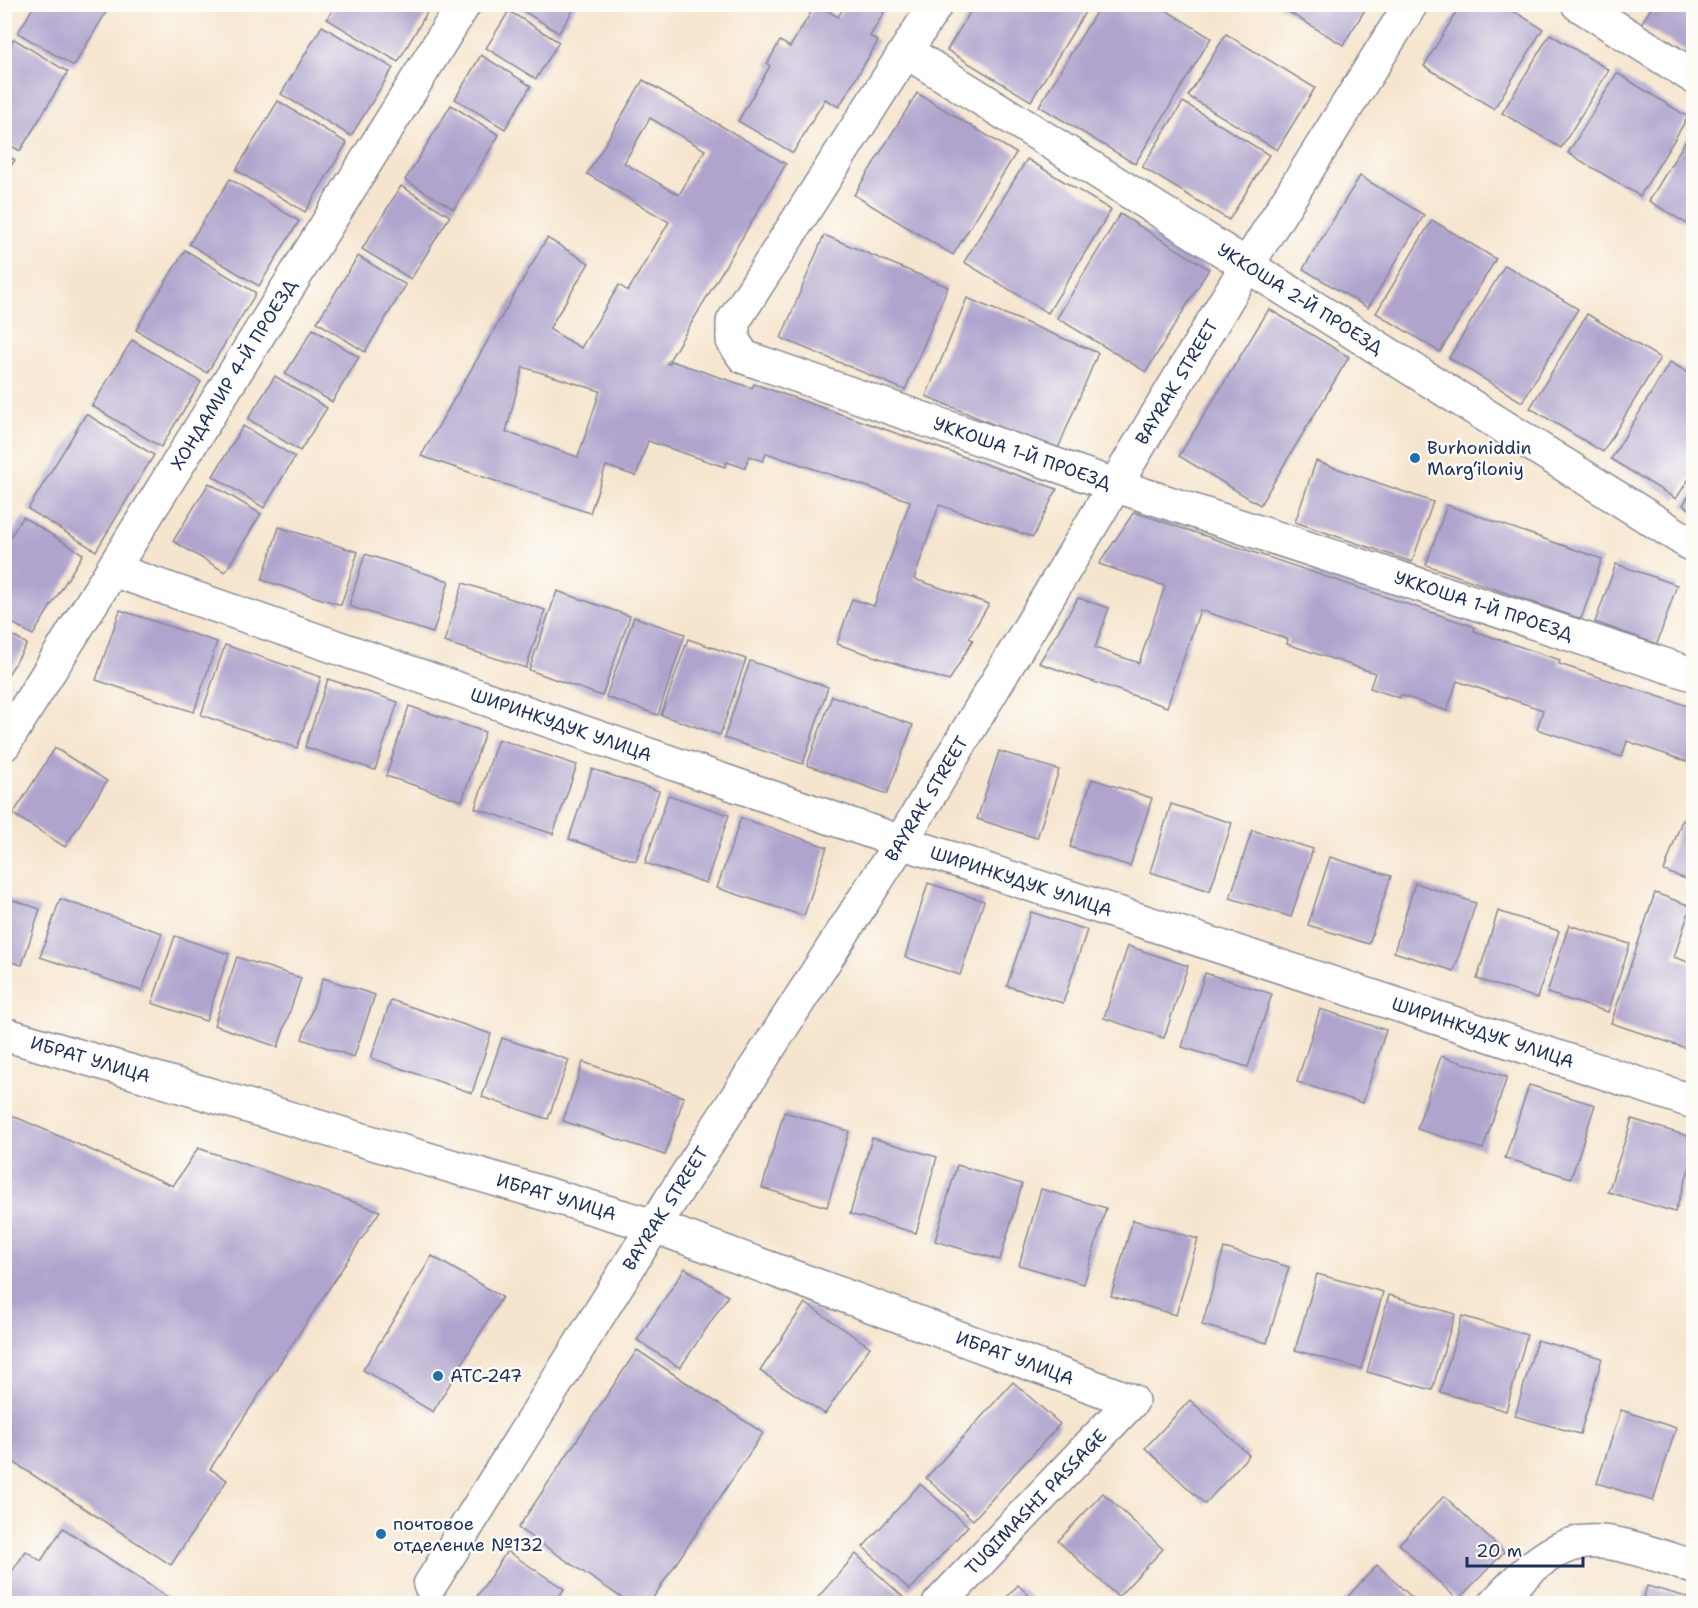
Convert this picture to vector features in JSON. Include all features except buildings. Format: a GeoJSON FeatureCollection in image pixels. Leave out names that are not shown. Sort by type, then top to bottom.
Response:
{"type":"FeatureCollection","features":[{"type":"Feature","properties":{"kind":"street","name":"ХОНДАМИР 4-Й ПРОЕЗД"},"geometry":{"type":"LineString","coordinates":[[4,744],[464,4]]}},
{"type":"Feature","properties":{"kind":"street","name":"УККОША 1-Й ПРОЕЗД"},"geometry":{"type":"LineString","coordinates":[[936,4],[733,322],[733,341],[744,357],[1117,486],[1689,673],[1694,671]]}},
{"type":"Feature","properties":{"kind":"street","name":"BAYRAK STREET"},"geometry":{"type":"LineString","coordinates":[[430,1584],[654,1226],[902,842],[1246,267],[1412,4]]}},
{"type":"Feature","properties":{"kind":"street"},"geometry":{"type":"LineString","coordinates":[[1578,4],[1694,77]]}},
{"type":"Feature","properties":{"kind":"street","name":"УККОША 2-Й ПРОЕЗД"},"geometry":{"type":"LineString","coordinates":[[907,52],[1246,267],[1694,546]]}},
{"type":"Feature","properties":{"kind":"street","name":"ШИРИНКУДУК УЛИЦА"},"geometry":{"type":"LineString","coordinates":[[113,570],[902,842],[1694,1102]]}},
{"type":"Feature","properties":{"kind":"street","name":"ИБРАТ УЛИЦА"},"geometry":{"type":"LineString","coordinates":[[4,1034],[654,1226],[1132,1401]]}},
{"type":"Feature","properties":{"kind":"street","name":"TUQIMASHI PASSAGE"},"geometry":{"type":"LineString","coordinates":[[939,1604],[1132,1401]]}},
{"type":"Feature","properties":{"kind":"street"},"geometry":{"type":"LineString","coordinates":[[1495,1604],[1541,1557],[1567,1544],[1593,1541],[1626,1545],[1694,1567]]}},
{"type":"Feature","properties":{"kind":"place","name":"Burhoniddin Marg‘iloniy"},"geometry":{"type":"Point","coordinates":[1415,458]}},
{"type":"Feature","properties":{"kind":"place","name":"АТС-247"},"geometry":{"type":"Point","coordinates":[438,1376]}},
{"type":"Feature","properties":{"kind":"place","name":"почтовое отделение №132"},"geometry":{"type":"Point","coordinates":[381,1534]}}]}
